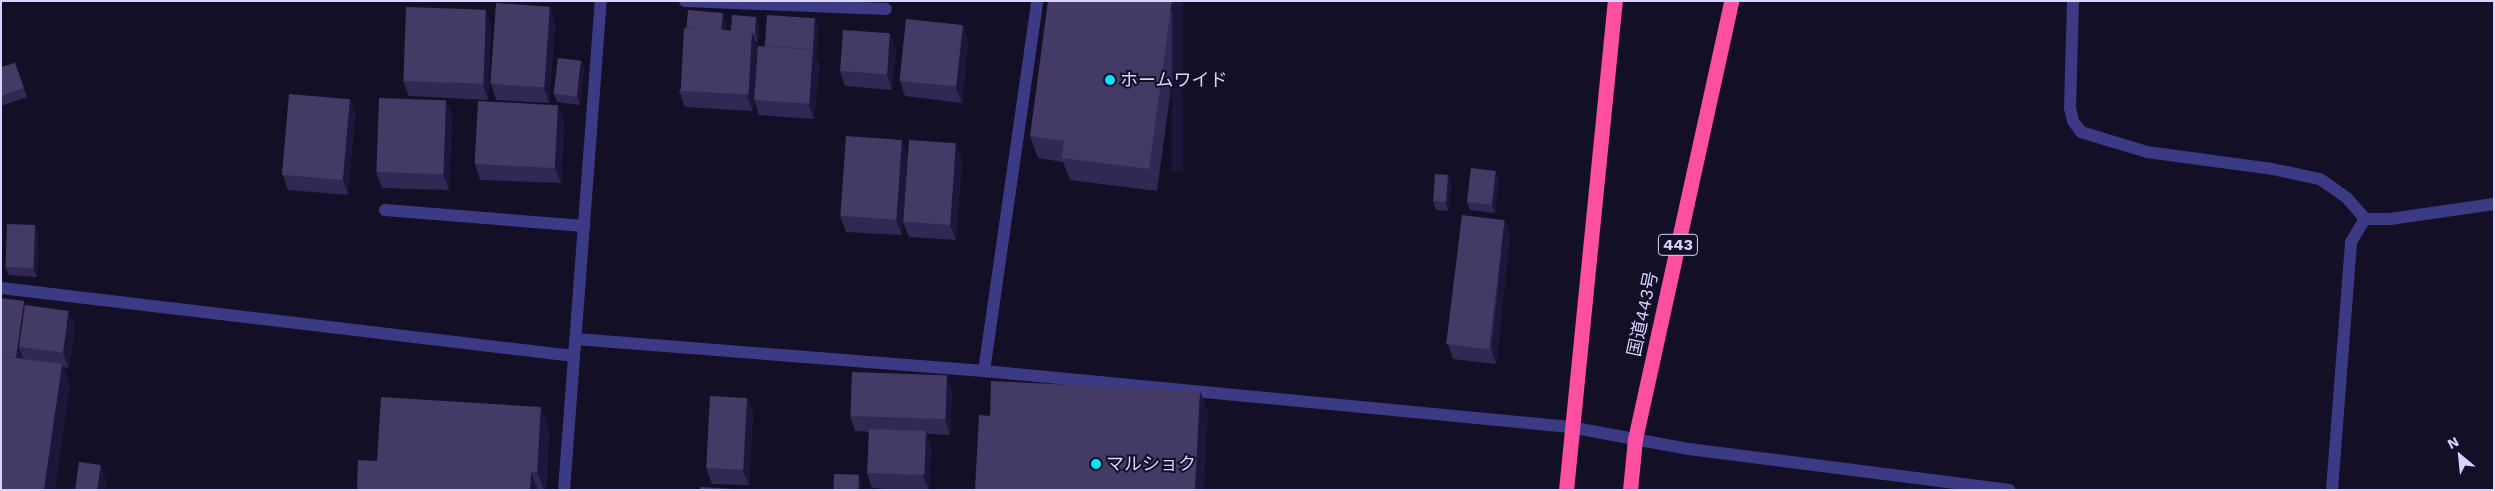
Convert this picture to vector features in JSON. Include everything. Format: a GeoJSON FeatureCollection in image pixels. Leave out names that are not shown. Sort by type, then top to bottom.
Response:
{"type":"FeatureCollection","features":[{"type":"Feature","properties":{"kind":"highway"},"geometry":{"type":"LineString","coordinates":[[1566,490],[1570,428],[1615,1]]}},
{"type":"Feature","properties":{"kind":"highway","name":"国道443号"},"geometry":{"type":"LineString","coordinates":[[1630,490],[1635,439],[1731,1]]}},
{"type":"Feature","properties":{"kind":"street"},"geometry":{"type":"LineString","coordinates":[[564,490],[601,1]]}},
{"type":"Feature","properties":{"kind":"street"},"geometry":{"type":"LineString","coordinates":[[685,1],[886,9]]}},
{"type":"Feature","properties":{"kind":"street"},"geometry":{"type":"LineString","coordinates":[[984,371],[1037,1]]}},
{"type":"Feature","properties":{"kind":"street"},"geometry":{"type":"LineString","coordinates":[[2072,1],[2070,108],[2073,121],[2081,132],[2103,141],[2147,152],[2272,169],[2320,179],[2347,198],[2365,219],[2390,219],[2494,204]]}},
{"type":"Feature","properties":{"kind":"street"},"geometry":{"type":"LineString","coordinates":[[385,210],[584,226]]}},
{"type":"Feature","properties":{"kind":"street"},"geometry":{"type":"LineString","coordinates":[[2332,490],[2351,242],[2365,219]]}},
{"type":"Feature","properties":{"kind":"street"},"geometry":{"type":"LineString","coordinates":[[1,288],[574,356]]}},
{"type":"Feature","properties":{"kind":"street"},"geometry":{"type":"LineString","coordinates":[[576,339],[984,371],[1570,428],[1635,439],[2009,490]]}},
{"type":"Feature","properties":{"kind":"building","name":"ホームワイド"},"geometry":{"type":"Polygon","coordinates":[[[1048,1],[1172,1],[1149,169],[1062,158],[1064,141],[1030,136],[1048,1]]]}},
{"type":"Feature","properties":{"kind":"building"},"geometry":{"type":"Polygon","coordinates":[[[496,3],[550,7],[544,88],[490,84],[496,3]]]}},
{"type":"Feature","properties":{"kind":"building"},"geometry":{"type":"Polygon","coordinates":[[[406,7],[486,10],[483,84],[403,81],[406,7]]]}},
{"type":"Feature","properties":{"kind":"building"},"geometry":{"type":"Polygon","coordinates":[[[688,10],[723,13],[721,31],[686,28],[688,10]]]}},
{"type":"Feature","properties":{"kind":"building"},"geometry":{"type":"Polygon","coordinates":[[[732,15],[756,17],[755,33],[731,31],[732,15]]]}},
{"type":"Feature","properties":{"kind":"building"},"geometry":{"type":"Polygon","coordinates":[[[767,15],[815,18],[813,49],[765,46],[767,15]]]}},
{"type":"Feature","properties":{"kind":"building"},"geometry":{"type":"Polygon","coordinates":[[[906,19],[963,25],[956,87],[900,81],[906,19]]]}},
{"type":"Feature","properties":{"kind":"building"},"geometry":{"type":"Polygon","coordinates":[[[684,28],[752,32],[749,94],[681,91],[684,28]]]}},
{"type":"Feature","properties":{"kind":"building"},"geometry":{"type":"Polygon","coordinates":[[[843,30],[890,33],[887,74],[840,71],[843,30]]]}},
{"type":"Feature","properties":{"kind":"building"},"geometry":{"type":"Polygon","coordinates":[[[758,46],[813,50],[809,104],[754,100],[758,46]]]}},
{"type":"Feature","properties":{"kind":"building"},"geometry":{"type":"Polygon","coordinates":[[[558,58],[581,61],[576,97],[554,94],[558,58]]]}},
{"type":"Feature","properties":{"kind":"building"},"geometry":{"type":"Polygon","coordinates":[[[15,63],[24,88],[1,96],[1,67],[15,63]]]}},
{"type":"Feature","properties":{"kind":"building"},"geometry":{"type":"Polygon","coordinates":[[[289,94],[350,99],[343,180],[282,175],[289,94]]]}},
{"type":"Feature","properties":{"kind":"building"},"geometry":{"type":"Polygon","coordinates":[[[379,98],[446,100],[443,174],[376,172],[379,98]]]}},
{"type":"Feature","properties":{"kind":"building"},"geometry":{"type":"Polygon","coordinates":[[[478,101],[558,105],[555,168],[475,164],[478,101]]]}},
{"type":"Feature","properties":{"kind":"building"},"geometry":{"type":"Polygon","coordinates":[[[846,136],[902,140],[896,220],[840,216],[846,136]]]}},
{"type":"Feature","properties":{"kind":"building"},"geometry":{"type":"Polygon","coordinates":[[[909,140],[956,143],[950,225],[903,222],[909,140]]]}},
{"type":"Feature","properties":{"kind":"building"},"geometry":{"type":"Polygon","coordinates":[[[1471,168],[1496,171],[1492,205],[1467,202],[1471,168]]]}},
{"type":"Feature","properties":{"kind":"building"},"geometry":{"type":"Polygon","coordinates":[[[1435,174],[1448,175],[1446,202],[1433,201],[1435,174]]]}},
{"type":"Feature","properties":{"kind":"building"},"geometry":{"type":"Polygon","coordinates":[[[1462,215],[1505,220],[1489,349],[1446,344],[1462,215]]]}},
{"type":"Feature","properties":{"kind":"building"},"geometry":{"type":"Polygon","coordinates":[[[7,224],[35,225],[33,268],[5,267],[7,224]]]}},
{"type":"Feature","properties":{"kind":"building"},"geometry":{"type":"Polygon","coordinates":[[[1,298],[24,301],[16,358],[1,356],[1,298]]]}},
{"type":"Feature","properties":{"kind":"building"},"geometry":{"type":"Polygon","coordinates":[[[25,305],[69,311],[63,353],[19,347],[25,305]]]}},
{"type":"Feature","properties":{"kind":"building"},"geometry":{"type":"Polygon","coordinates":[[[1,356],[62,364],[44,490],[1,490],[1,356]]]}},
{"type":"Feature","properties":{"kind":"building"},"geometry":{"type":"Polygon","coordinates":[[[852,372],[947,375],[945,419],[850,416],[852,372]]]}},
{"type":"Feature","properties":{"kind":"building","name":"マルショク"},"geometry":{"type":"Polygon","coordinates":[[[991,381],[1200,391],[1195,490],[975,490],[979,415],[990,416],[991,381]]]}},
{"type":"Feature","properties":{"kind":"building"},"geometry":{"type":"Polygon","coordinates":[[[710,396],[747,398],[743,470],[706,468],[710,396]]]}},
{"type":"Feature","properties":{"kind":"building"},"geometry":{"type":"Polygon","coordinates":[[[381,397],[541,407],[537,472],[531,472],[530,490],[357,490],[358,460],[377,461],[381,397]]]}},
{"type":"Feature","properties":{"kind":"building"},"geometry":{"type":"Polygon","coordinates":[[[869,429],[926,431],[924,475],[867,473],[869,429]]]}},
{"type":"Feature","properties":{"kind":"building"},"geometry":{"type":"Polygon","coordinates":[[[79,462],[101,465],[97,490],[75,490],[79,462]]]}},
{"type":"Feature","properties":{"kind":"building"},"geometry":{"type":"Polygon","coordinates":[[[834,474],[859,475],[858,490],[833,490],[834,474]]]}},
{"type":"Feature","properties":{"kind":"building"},"geometry":{"type":"Polygon","coordinates":[[[700,487],[752,490],[700,490],[700,487]]]}},
{"type":"Feature","properties":{"kind":"place","name":"ホームワイド"},"geometry":{"type":"Point","coordinates":[1110,80]}},
{"type":"Feature","properties":{"kind":"place","name":"マルショク"},"geometry":{"type":"Point","coordinates":[1096,464]}}]}
